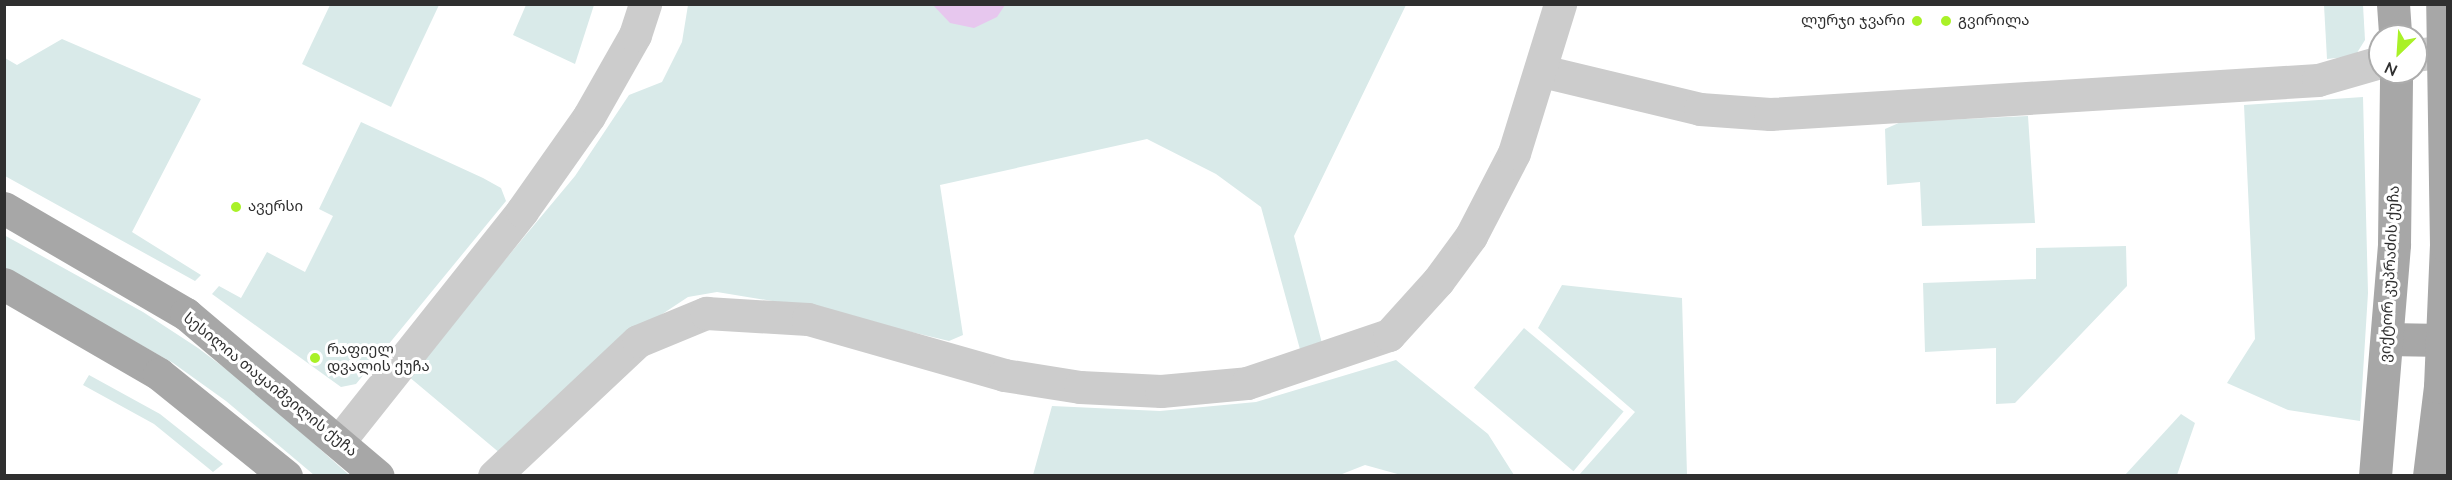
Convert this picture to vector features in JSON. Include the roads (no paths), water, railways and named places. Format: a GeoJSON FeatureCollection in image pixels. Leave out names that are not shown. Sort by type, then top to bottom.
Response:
{"type":"FeatureCollection","features":[{"type":"Feature","properties":{"kind":"main road"},"geometry":{"type":"LineString","coordinates":[[2393,4],[2394,24]]}},
{"type":"Feature","properties":{"kind":"main road"},"geometry":{"type":"LineString","coordinates":[[2429,476],[2443,340],[2447,204],[2430,53],[2442,4]]}},
{"type":"Feature","properties":{"kind":"main road","name":"ვიქტორ კუპრაძის ქუჩა"},"geometry":{"type":"LineString","coordinates":[[2374,476],[2388,339],[2396,84]]}},
{"type":"Feature","properties":{"kind":"main road","name":"სესილია თაყაიშვილის ქუჩა"},"geometry":{"type":"LineString","coordinates":[[7,210],[186,315],[340,440],[378,476]]}},
{"type":"Feature","properties":{"kind":"main road"},"geometry":{"type":"LineString","coordinates":[[4,284],[159,374],[286,476]]}},
{"type":"Feature","properties":{"kind":"main road"},"geometry":{"type":"LineString","coordinates":[[2388,339],[2443,340]]}},
{"type":"Feature","properties":{"kind":"street"},"geometry":{"type":"LineString","coordinates":[[340,440],[522,211],[590,116],[635,34],[645,4]]}},
{"type":"Feature","properties":{"kind":"street"},"geometry":{"type":"LineString","coordinates":[[494,476],[638,341],[706,313],[808,320],[1004,375],[1080,387],[1161,391],[1247,383],[1389,335],[1438,282],[1471,236],[1514,153],[1542,71],[1560,4]]}},
{"type":"Feature","properties":{"kind":"street"},"geometry":{"type":"LineString","coordinates":[[1542,71],[1700,109],[1770,114],[2318,80],[2368,65]]}},
{"type":"Feature","properties":{"kind":"place","name":"ლურჯი ჯვარი"},"geometry":{"type":"Point","coordinates":[1917,21]}},
{"type":"Feature","properties":{"kind":"place","name":"გვირილა"},"geometry":{"type":"Point","coordinates":[1946,21]}},
{"type":"Feature","properties":{"kind":"place","name":"ავერსი"},"geometry":{"type":"Point","coordinates":[236,207]}},
{"type":"Feature","properties":{"kind":"place","name":"რაფიელ დვალის ქუჩა"},"geometry":{"type":"Point","coordinates":[315,358]}}]}
